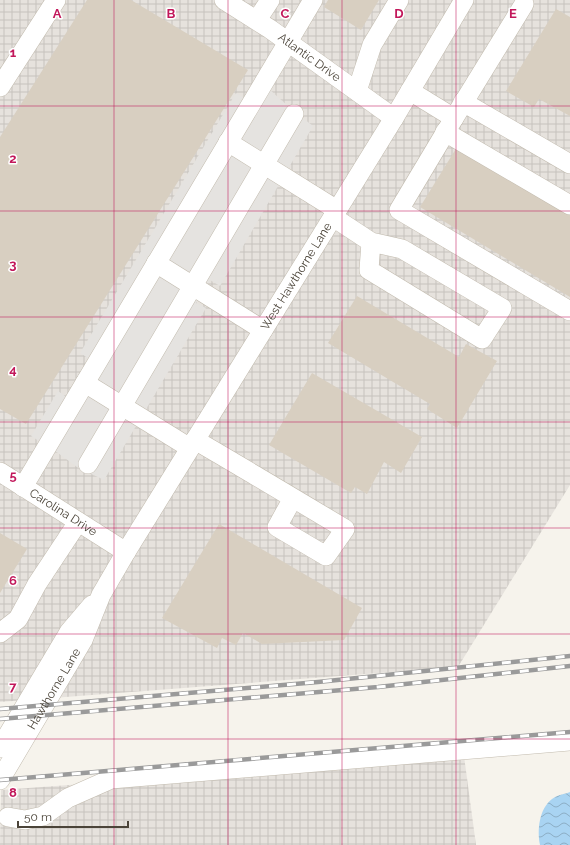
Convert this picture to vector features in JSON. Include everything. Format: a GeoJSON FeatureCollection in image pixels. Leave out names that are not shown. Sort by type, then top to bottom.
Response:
{"type":"FeatureCollection","features":[{"type":"Feature","properties":{"kind":"street"},"geometry":{"type":"LineString","coordinates":[[0,87],[56,0]]}},
{"type":"Feature","properties":{"kind":"street","name":"Atlantic Drive"},"geometry":{"type":"LineString","coordinates":[[224,0],[257,20],[394,118]]}},
{"type":"Feature","properties":{"kind":"street"},"geometry":{"type":"LineString","coordinates":[[257,20],[270,0]]}},
{"type":"Feature","properties":{"kind":"street"},"geometry":{"type":"LineString","coordinates":[[23,487],[313,0]]}},
{"type":"Feature","properties":{"kind":"street"},"geometry":{"type":"LineString","coordinates":[[357,91],[372,45],[400,0]]}},
{"type":"Feature","properties":{"kind":"street","name":"West Hawthorne Lane"},"geometry":{"type":"LineString","coordinates":[[126,552],[394,118],[464,0]]}},
{"type":"Feature","properties":{"kind":"street"},"geometry":{"type":"LineString","coordinates":[[524,4],[454,117],[399,210],[570,312]]}},
{"type":"Feature","properties":{"kind":"street"},"geometry":{"type":"LineString","coordinates":[[410,91],[454,117],[570,205]]}},
{"type":"Feature","properties":{"kind":"street"},"geometry":{"type":"LineString","coordinates":[[88,464],[294,114]]}},
{"type":"Feature","properties":{"kind":"street"},"geometry":{"type":"LineString","coordinates":[[454,117],[570,164]]}},
{"type":"Feature","properties":{"kind":"street"},"geometry":{"type":"LineString","coordinates":[[228,142],[264,164],[335,213],[371,242],[402,249],[502,308],[482,339],[369,270],[371,242]]}},
{"type":"Feature","properties":{"kind":"street"},"geometry":{"type":"LineString","coordinates":[[156,263],[263,330]]}},
{"type":"Feature","properties":{"kind":"street"},"geometry":{"type":"LineString","coordinates":[[85,383],[122,406],[293,498]]}},
{"type":"Feature","properties":{"kind":"street","name":"Carolina Drive"},"geometry":{"type":"LineString","coordinates":[[0,472],[126,552]]}},
{"type":"Feature","properties":{"kind":"street"},"geometry":{"type":"LineString","coordinates":[[0,633],[18,619],[37,584],[78,522]]}},
{"type":"Feature","properties":{"kind":"street","name":"Hawthorne Lane"},"geometry":{"type":"LineString","coordinates":[[0,780],[84,640],[101,595],[126,552]]}},
{"type":"Feature","properties":{"kind":"street","name":"Hawthorne Lane"},"geometry":{"type":"LineString","coordinates":[[0,748],[69,632],[101,595]]}},
{"type":"Feature","properties":{"kind":"street"},"geometry":{"type":"LineString","coordinates":[[8,817],[25,820],[43,816],[68,798],[111,779],[570,741]]}},
{"type":"Feature","properties":{"kind":"shaded area"},"geometry":{"type":"Polygon","coordinates":[[[0,0],[570,0],[570,485],[458,667],[0,702],[0,0]]]}},
{"type":"Feature","properties":{"kind":"shaded area"},"geometry":{"type":"Polygon","coordinates":[[[258,79],[290,108],[313,126],[220,286],[210,280],[196,303],[206,308],[104,480],[77,467],[31,436],[58,391],[65,396],[69,396],[91,360],[80,353],[236,93],[246,99],[258,79]]]}},
{"type":"Feature","properties":{"kind":"shaded area"},"geometry":{"type":"Polygon","coordinates":[[[464,756],[476,845],[0,845],[1,790],[464,756]]]}},
{"type":"Feature","properties":{"kind":"water"},"geometry":{"type":"Polygon","coordinates":[[[570,792],[570,845],[540,845],[539,826],[544,808],[554,798],[570,792]]]}},
{"type":"Feature","properties":{"kind":"building"},"geometry":{"type":"Polygon","coordinates":[[[87,0],[131,0],[248,70],[26,424],[0,409],[0,137],[87,0]]]}},
{"type":"Feature","properties":{"kind":"building"},"geometry":{"type":"Polygon","coordinates":[[[328,0],[379,0],[361,30],[324,7],[328,0]]]}},
{"type":"Feature","properties":{"kind":"building"},"geometry":{"type":"Polygon","coordinates":[[[556,9],[570,17],[570,116],[539,99],[534,107],[506,91],[556,9]]]}},
{"type":"Feature","properties":{"kind":"building"},"geometry":{"type":"Polygon","coordinates":[[[457,147],[570,215],[570,297],[420,207],[457,147]]]}},
{"type":"Feature","properties":{"kind":"building"},"geometry":{"type":"Polygon","coordinates":[[[357,296],[459,357],[466,344],[497,361],[457,428],[427,409],[430,404],[328,343],[357,296]]]}},
{"type":"Feature","properties":{"kind":"building"},"geometry":{"type":"Polygon","coordinates":[[[312,373],[422,437],[401,473],[384,462],[367,494],[355,487],[351,493],[269,445],[312,373]]]}},
{"type":"Feature","properties":{"kind":"building"},"geometry":{"type":"Polygon","coordinates":[[[219,524],[362,608],[344,640],[262,644],[243,633],[236,645],[222,638],[217,648],[162,618],[219,524]]]}},
{"type":"Feature","properties":{"kind":"building"},"geometry":{"type":"Polygon","coordinates":[[[0,533],[27,549],[0,593],[0,533]]]}},
{"type":"Feature","properties":{"kind":"railway"},"geometry":{"type":"LineString","coordinates":[[0,709],[318,682],[570,656]]}},
{"type":"Feature","properties":{"kind":"railway"},"geometry":{"type":"LineString","coordinates":[[0,719],[378,687],[570,666]]}},
{"type":"Feature","properties":{"kind":"railway"},"geometry":{"type":"LineString","coordinates":[[0,780],[570,732]]}}]}
